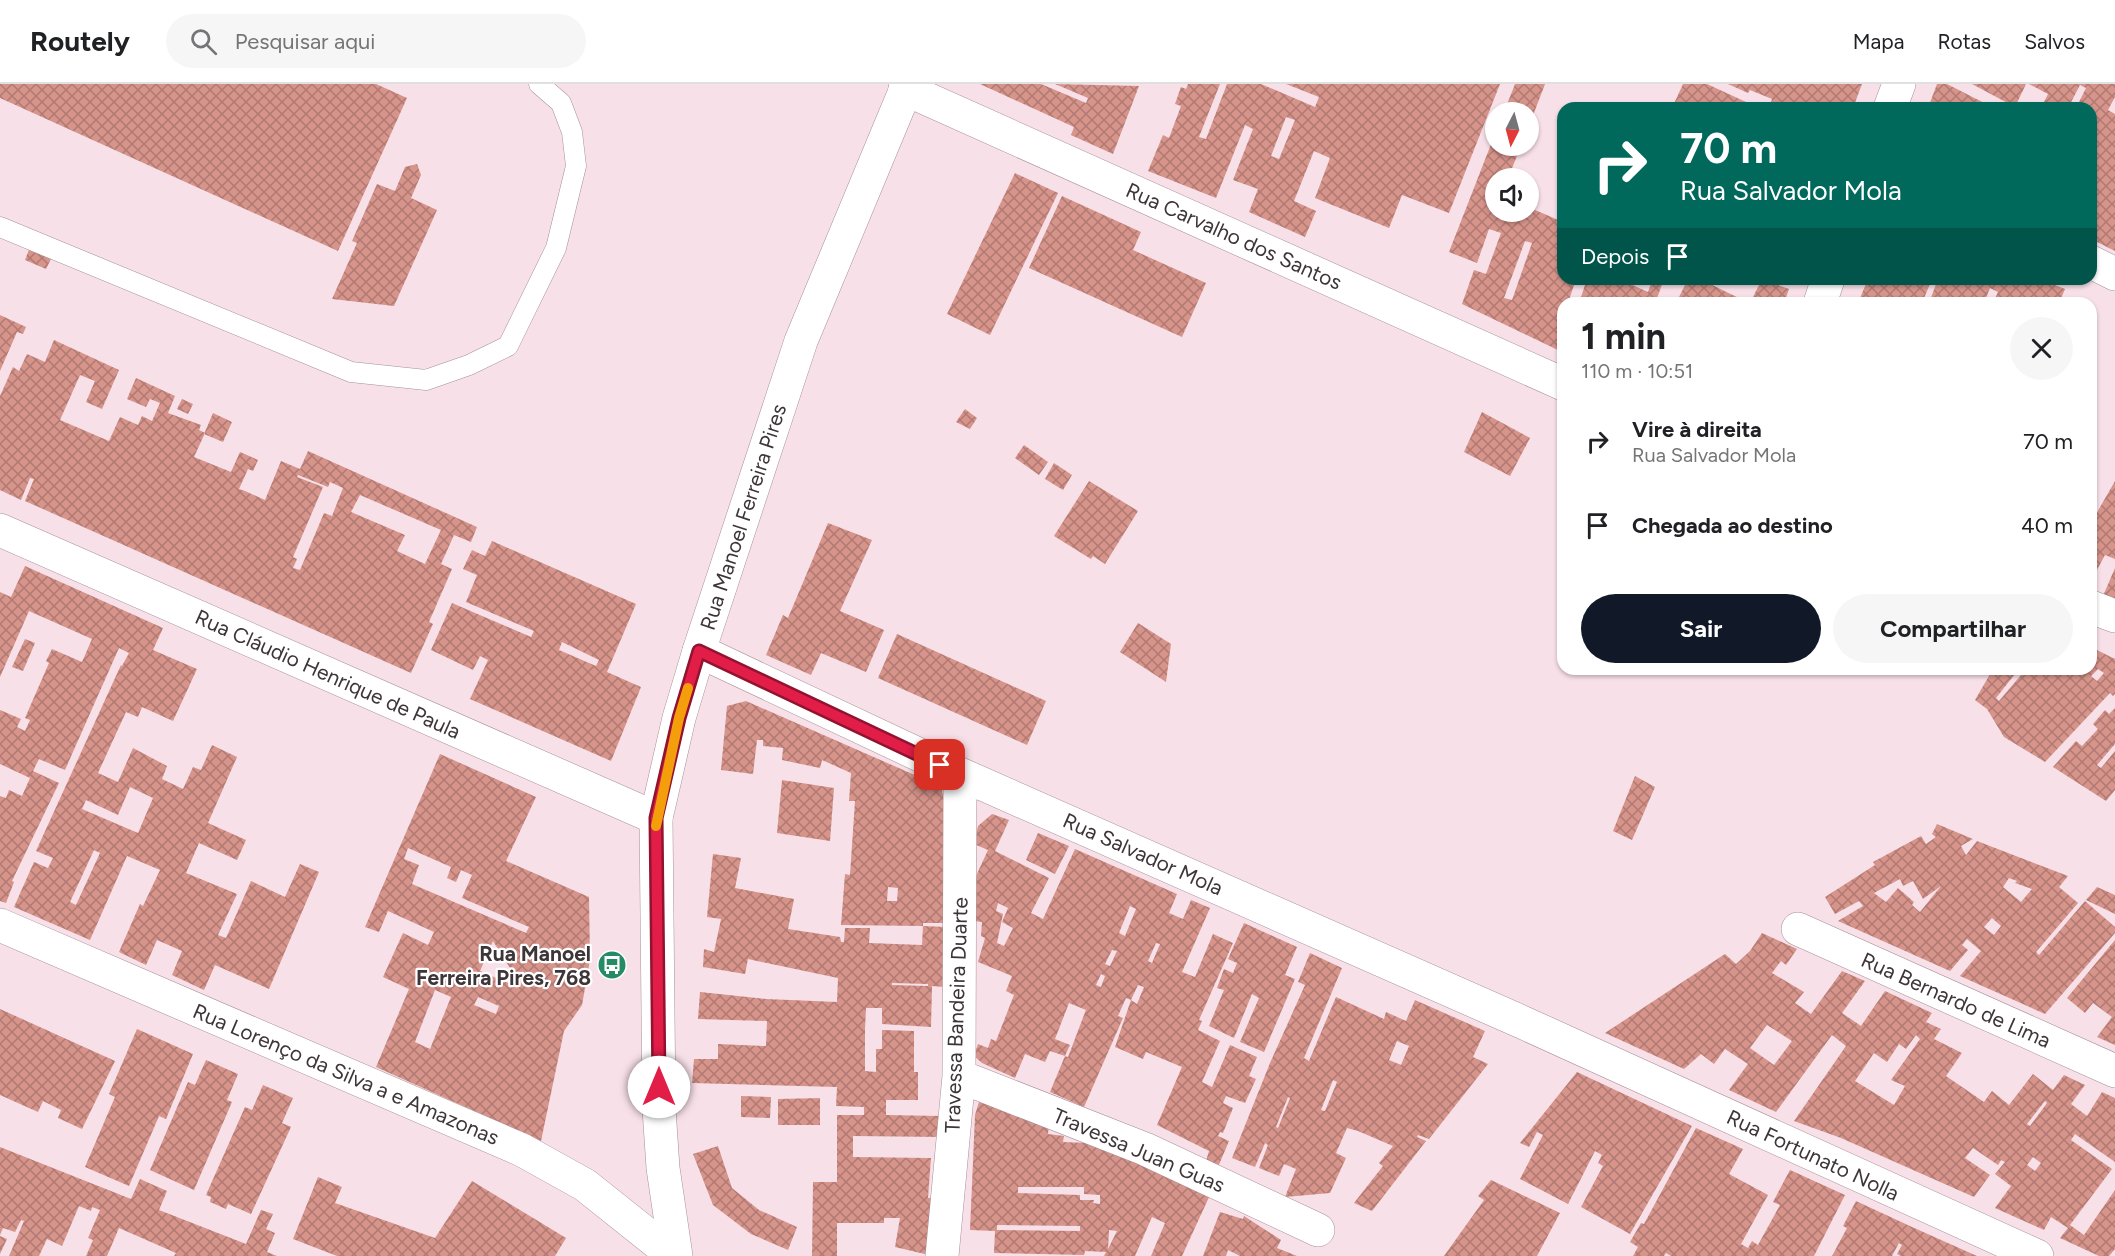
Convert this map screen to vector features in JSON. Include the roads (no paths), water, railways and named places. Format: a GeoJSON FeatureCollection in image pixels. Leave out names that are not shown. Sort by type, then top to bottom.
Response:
{"type":"FeatureCollection","features":[{"type":"Feature","properties":{"kind":"street"},"geometry":{"type":"LineString","coordinates":[[1892,102],[1899,84]]}},
{"type":"Feature","properties":{"kind":"street","name":"Rua Carvalho dos Santos"},"geometry":{"type":"LineString","coordinates":[[906,86],[1557,381]]}},
{"type":"Feature","properties":{"kind":"street","name":"Rua Manoel Ferreira Pires"},"geometry":{"type":"LineString","coordinates":[[675,1256],[663,1168],[659,1108],[656,818],[679,718],[699,651],[801,340],[906,86]]}},
{"type":"Feature","properties":{"kind":"street"},"geometry":{"type":"LineString","coordinates":[[2097,265],[2115,274]]}},
{"type":"Feature","properties":{"kind":"street","name":"Rua Cláudio Henrique de Paula"},"geometry":{"type":"LineString","coordinates":[[0,530],[656,818]]}},
{"type":"Feature","properties":{"kind":"street"},"geometry":{"type":"LineString","coordinates":[[2097,609],[2115,616]]}},
{"type":"Feature","properties":{"kind":"street","name":"Rua Salvador Mola"},"geometry":{"type":"LineString","coordinates":[[699,651],[960,774],[1590,1053]]}},
{"type":"Feature","properties":{"kind":"street","name":"Travessa Bandeira Duarte"},"geometry":{"type":"LineString","coordinates":[[942,1256],[959,1076],[960,774]]}},
{"type":"Feature","properties":{"kind":"street","name":"Rua Lorenço da Silva a e Amazonas"},"geometry":{"type":"LineString","coordinates":[[0,925],[522,1150],[585,1185],[675,1256]]}},
{"type":"Feature","properties":{"kind":"street","name":"Rua Bernardo de Lima"},"geometry":{"type":"LineString","coordinates":[[1798,929],[2115,1071]]}},
{"type":"Feature","properties":{"kind":"street","name":"Rua Fortunato Nolla"},"geometry":{"type":"LineString","coordinates":[[1590,1053],[2037,1256]]}},
{"type":"Feature","properties":{"kind":"street","name":"Travessa Juan Guas"},"geometry":{"type":"LineString","coordinates":[[959,1076],[1145,1149],[1318,1230]]}},
{"type":"Feature","properties":{"kind":"lane"},"geometry":{"type":"LineString","coordinates":[[0,226],[351,372],[426,380],[469,365],[508,346],[556,248],[576,166],[572,132],[561,103],[540,84]]}},
{"type":"Feature","properties":{"kind":"place","name":"Rua Manoel Ferreira Pires, 768"},"geometry":{"type":"Point","coordinates":[612,965]}}]}
